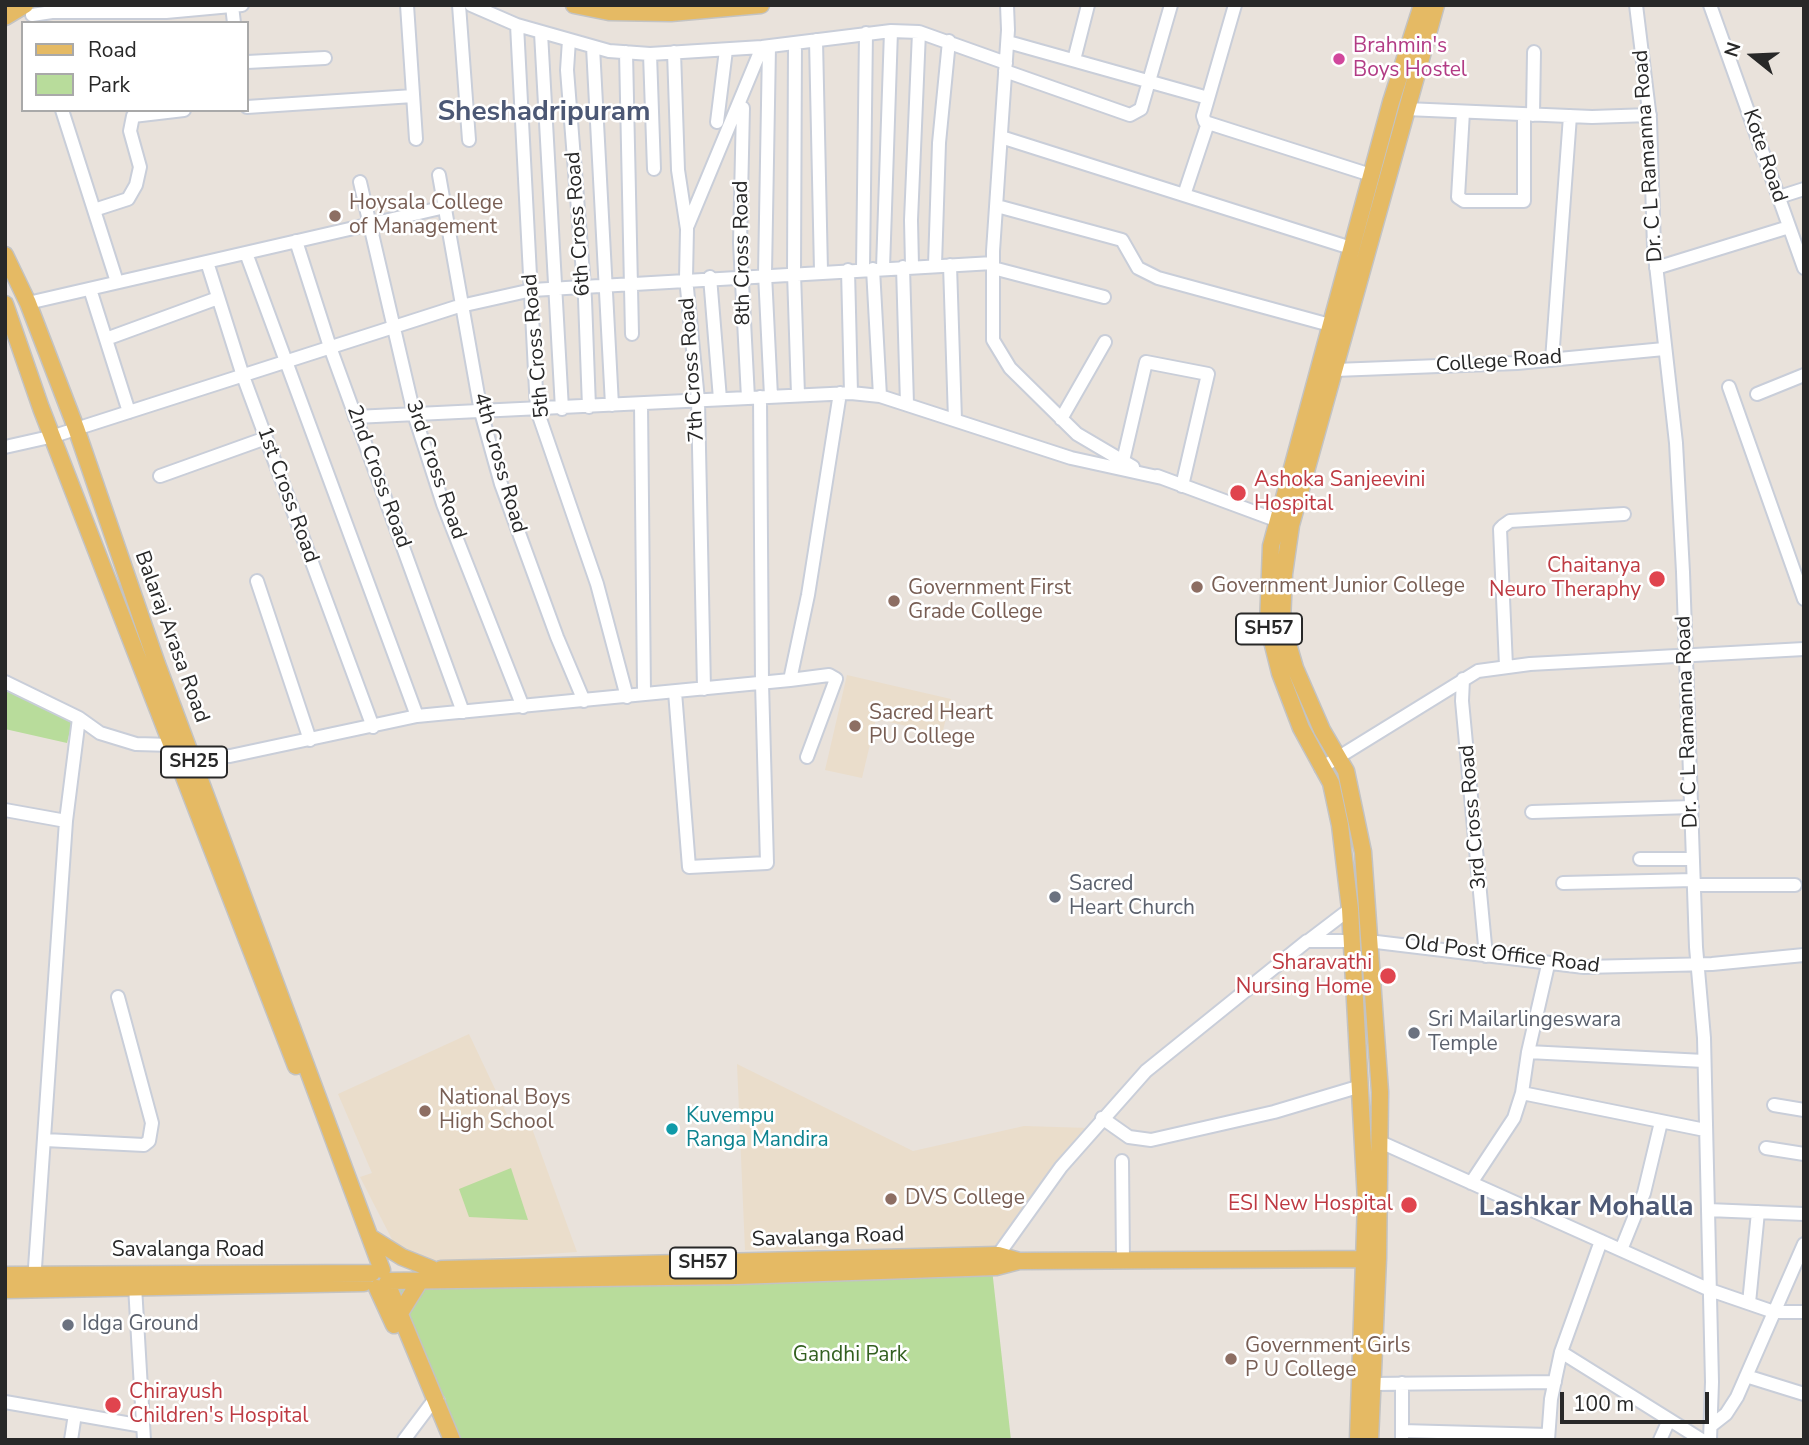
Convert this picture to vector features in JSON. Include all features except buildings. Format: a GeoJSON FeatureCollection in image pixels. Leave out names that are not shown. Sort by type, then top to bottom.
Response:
{"type":"FeatureCollection","features":[{"type":"Feature","properties":{"kind":"main road"},"geometry":{"type":"LineString","coordinates":[[574,5],[671,13],[761,5]]}},
{"type":"Feature","properties":{"kind":"main road","name":"SH57"},"geometry":{"type":"LineString","coordinates":[[1372,1259],[1380,1092],[1363,852],[1346,771],[1304,693],[1282,623],[1283,523],[1330,325],[1422,5]]}},
{"type":"Feature","properties":{"kind":"main road","name":"SH57"},"geometry":{"type":"LineString","coordinates":[[1372,1259],[1350,909],[1340,825],[1331,783],[1301,728],[1280,673],[1268,625],[1271,546],[1283,523],[1335,370],[1436,5]]}},
{"type":"Feature","properties":{"kind":"main road"},"geometry":{"type":"LineString","coordinates":[[5,17],[30,12]]}},
{"type":"Feature","properties":{"kind":"main road","name":"Balaraj Arasa Road"},"geometry":{"type":"LineString","coordinates":[[5,256],[28,303],[76,428],[157,664],[370,1237],[380,1278]]}},
{"type":"Feature","properties":{"kind":"main road","name":"Balaraj Arasa Road"},"geometry":{"type":"LineString","coordinates":[[5,304],[172,745],[380,1278]]}},
{"type":"Feature","properties":{"kind":"main road"},"geometry":{"type":"LineString","coordinates":[[370,1237],[426,1275],[393,1310]]}},
{"type":"Feature","properties":{"kind":"main road"},"geometry":{"type":"LineString","coordinates":[[1370,1440],[1373,1384],[1372,1259]]}},
{"type":"Feature","properties":{"kind":"main road"},"geometry":{"type":"LineString","coordinates":[[1358,1440],[1372,1259]]}},
{"type":"Feature","properties":{"kind":"main road","name":"Savalanga Road"},"geometry":{"type":"LineString","coordinates":[[5,1275],[34,1281],[135,1286],[332,1283],[426,1275],[997,1261],[1372,1259]]}},
{"type":"Feature","properties":{"kind":"main road"},"geometry":{"type":"LineString","coordinates":[[380,1278],[452,1440]]}},
{"type":"Feature","properties":{"kind":"main road","name":"Savalanga Road"},"geometry":{"type":"LineString","coordinates":[[5,1290],[34,1281],[380,1278]]}},
{"type":"Feature","properties":{"kind":"main road"},"geometry":{"type":"LineString","coordinates":[[332,1283],[364,1294],[393,1310]]}},
{"type":"Feature","properties":{"kind":"main road"},"geometry":{"type":"LineString","coordinates":[[435,1403],[444,1440]]}},
{"type":"Feature","properties":{"kind":"street"},"geometry":{"type":"LineString","coordinates":[[30,12],[105,9],[167,17],[242,5]]}},
{"type":"Feature","properties":{"kind":"street"},"geometry":{"type":"LineString","coordinates":[[407,5],[415,139]]}},
{"type":"Feature","properties":{"kind":"street"},"geometry":{"type":"LineString","coordinates":[[459,5],[469,141]]}},
{"type":"Feature","properties":{"kind":"street"},"geometry":{"type":"LineString","coordinates":[[471,5],[541,33],[593,47],[650,54],[765,47],[866,33],[919,32],[949,41],[1006,67],[1130,115],[1141,109],[1171,5]]}},
{"type":"Feature","properties":{"kind":"street"},"geometry":{"type":"LineString","coordinates":[[1007,5],[1008,42],[993,266],[993,340],[1010,368],[1077,434],[1123,461],[1162,478],[1283,523]]}},
{"type":"Feature","properties":{"kind":"street"},"geometry":{"type":"LineString","coordinates":[[1074,60],[1088,5]]}},
{"type":"Feature","properties":{"kind":"street"},"geometry":{"type":"LineString","coordinates":[[1235,5],[1203,116],[1208,123],[1371,175]]}},
{"type":"Feature","properties":{"kind":"street","name":"Dr. C L Ramanna Road"},"geometry":{"type":"LineString","coordinates":[[1636,5],[1650,116],[1656,268],[1676,443],[1704,1061],[1710,1290],[1710,1440]]}},
{"type":"Feature","properties":{"kind":"street","name":"Kote Road"},"geometry":{"type":"LineString","coordinates":[[1710,5],[1804,268]]}},
{"type":"Feature","properties":{"kind":"street","name":"5th Cross Road"},"geometry":{"type":"LineString","coordinates":[[517,25],[526,216],[533,289],[537,410],[597,584],[627,697]]}},
{"type":"Feature","properties":{"kind":"street"},"geometry":{"type":"LineString","coordinates":[[873,268],[891,31]]}},
{"type":"Feature","properties":{"kind":"street"},"geometry":{"type":"LineString","coordinates":[[907,404],[907,267],[919,32]]}},
{"type":"Feature","properties":{"kind":"street"},"geometry":{"type":"LineString","coordinates":[[541,33],[562,409]]}},
{"type":"Feature","properties":{"kind":"street"},"geometry":{"type":"LineString","coordinates":[[866,33],[880,396]]}},
{"type":"Feature","properties":{"kind":"street","name":"6th Cross Road"},"geometry":{"type":"LineString","coordinates":[[569,40],[567,71],[584,285],[589,407]]}},
{"type":"Feature","properties":{"kind":"street"},"geometry":{"type":"LineString","coordinates":[[816,40],[821,271]]}},
{"type":"Feature","properties":{"kind":"street"},"geometry":{"type":"LineString","coordinates":[[935,265],[938,157],[949,41]]}},
{"type":"Feature","properties":{"kind":"street"},"geometry":{"type":"LineString","coordinates":[[1008,42],[1208,98]]}},
{"type":"Feature","properties":{"kind":"street"},"geometry":{"type":"LineString","coordinates":[[795,43],[794,273],[798,395]]}},
{"type":"Feature","properties":{"kind":"street"},"geometry":{"type":"LineString","coordinates":[[593,47],[612,405]]}},
{"type":"Feature","properties":{"kind":"street"},"geometry":{"type":"LineString","coordinates":[[687,229],[765,47]]}},
{"type":"Feature","properties":{"kind":"street"},"geometry":{"type":"LineString","coordinates":[[760,397],[765,274],[765,47]]}},
{"type":"Feature","properties":{"kind":"street"},"geometry":{"type":"LineString","coordinates":[[717,122],[726,50]]}},
{"type":"Feature","properties":{"kind":"street"},"geometry":{"type":"LineString","coordinates":[[626,52],[632,334]]}},
{"type":"Feature","properties":{"kind":"street","name":"7th Cross Road"},"geometry":{"type":"LineString","coordinates":[[674,52],[678,170],[687,229],[686,278],[698,400],[704,689]]}},
{"type":"Feature","properties":{"kind":"street"},"geometry":{"type":"LineString","coordinates":[[1463,113],[1458,197],[1464,201],[1524,201],[1534,52]]}},
{"type":"Feature","properties":{"kind":"street"},"geometry":{"type":"LineString","coordinates":[[650,54],[654,169]]}},
{"type":"Feature","properties":{"kind":"street"},"geometry":{"type":"LineString","coordinates":[[248,62],[325,58]]}},
{"type":"Feature","properties":{"kind":"street"},"geometry":{"type":"LineString","coordinates":[[248,107],[413,96]]}},
{"type":"Feature","properties":{"kind":"street","name":"8th Cross Road"},"geometry":{"type":"LineString","coordinates":[[675,692],[689,867],[767,863],[762,683],[760,397],[741,275],[743,108]]}},
{"type":"Feature","properties":{"kind":"street"},"geometry":{"type":"LineString","coordinates":[[1406,109],[1528,115],[1650,116]]}},
{"type":"Feature","properties":{"kind":"street"},"geometry":{"type":"LineString","coordinates":[[63,112],[117,282]]}},
{"type":"Feature","properties":{"kind":"street"},"geometry":{"type":"LineString","coordinates":[[94,210],[128,199],[136,185],[140,167],[130,131],[133,116],[167,112]]}},
{"type":"Feature","properties":{"kind":"street"},"geometry":{"type":"LineString","coordinates":[[1552,359],[1570,116]]}},
{"type":"Feature","properties":{"kind":"street"},"geometry":{"type":"LineString","coordinates":[[1184,195],[1208,123]]}},
{"type":"Feature","properties":{"kind":"street"},"geometry":{"type":"LineString","coordinates":[[1001,137],[1351,248]]}},
{"type":"Feature","properties":{"kind":"street","name":"4th Cross Road"},"geometry":{"type":"LineString","coordinates":[[439,175],[481,412],[501,484],[557,637],[584,701]]}},
{"type":"Feature","properties":{"kind":"street","name":"3rd Cross Road"},"geometry":{"type":"LineString","coordinates":[[360,182],[368,226],[414,414],[443,504],[523,707]]}},
{"type":"Feature","properties":{"kind":"street"},"geometry":{"type":"LineString","coordinates":[[1779,197],[1804,189]]}},
{"type":"Feature","properties":{"kind":"street"},"geometry":{"type":"LineString","coordinates":[[997,206],[1122,240],[1138,268],[1158,278],[1330,325]]}},
{"type":"Feature","properties":{"kind":"street"},"geometry":{"type":"LineString","coordinates":[[28,303],[445,207]]}},
{"type":"Feature","properties":{"kind":"street"},"geometry":{"type":"LineString","coordinates":[[1656,268],[1789,227]]}},
{"type":"Feature","properties":{"kind":"street","name":"2nd Cross Road"},"geometry":{"type":"LineString","coordinates":[[296,241],[330,347],[463,712]]}},
{"type":"Feature","properties":{"kind":"street"},"geometry":{"type":"LineString","coordinates":[[246,253],[284,362],[417,716]]}},
{"type":"Feature","properties":{"kind":"street","name":"1st Cross Road"},"geometry":{"type":"LineString","coordinates":[[207,262],[243,376],[373,727]]}},
{"type":"Feature","properties":{"kind":"street"},"geometry":{"type":"LineString","coordinates":[[950,265],[955,420]]}},
{"type":"Feature","properties":{"kind":"street"},"geometry":{"type":"LineString","coordinates":[[5,447],[54,436],[464,305],[533,289],[686,278],[950,265],[993,266],[1104,297]]}},
{"type":"Feature","properties":{"kind":"street"},"geometry":{"type":"LineString","coordinates":[[790,680],[845,393],[848,270]]}},
{"type":"Feature","properties":{"kind":"street"},"geometry":{"type":"LineString","coordinates":[[710,277],[720,399]]}},
{"type":"Feature","properties":{"kind":"street"},"geometry":{"type":"LineString","coordinates":[[90,289],[129,412]]}},
{"type":"Feature","properties":{"kind":"street"},"geometry":{"type":"LineString","coordinates":[[106,339],[218,298]]}},
{"type":"Feature","properties":{"kind":"street"},"geometry":{"type":"LineString","coordinates":[[1061,419],[1105,342]]}},
{"type":"Feature","properties":{"kind":"street","name":"College Road"},"geometry":{"type":"LineString","coordinates":[[1335,370],[1552,359],[1664,349]]}},
{"type":"Feature","properties":{"kind":"street"},"geometry":{"type":"LineString","coordinates":[[1123,461],[1144,363],[1149,360],[1208,374],[1182,486]]}},
{"type":"Feature","properties":{"kind":"street"},"geometry":{"type":"LineString","coordinates":[[1757,394],[1804,375]]}},
{"type":"Feature","properties":{"kind":"street"},"geometry":{"type":"LineString","coordinates":[[1729,387],[1804,599]]}},
{"type":"Feature","properties":{"kind":"street"},"geometry":{"type":"LineString","coordinates":[[355,417],[562,409],[845,393],[880,396],[1071,458],[1162,478]]}},
{"type":"Feature","properties":{"kind":"street"},"geometry":{"type":"LineString","coordinates":[[641,404],[644,693]]}},
{"type":"Feature","properties":{"kind":"street"},"geometry":{"type":"LineString","coordinates":[[160,476],[266,438]]}},
{"type":"Feature","properties":{"kind":"street"},"geometry":{"type":"LineString","coordinates":[[1506,666],[1500,529],[1510,522],[1624,514]]}},
{"type":"Feature","properties":{"kind":"street"},"geometry":{"type":"LineString","coordinates":[[257,581],[310,740]]}},
{"type":"Feature","properties":{"kind":"street"},"geometry":{"type":"LineString","coordinates":[[1321,768],[1478,671],[1506,666],[1804,649]]}},
{"type":"Feature","properties":{"kind":"street"},"geometry":{"type":"LineString","coordinates":[[5,682],[79,718],[100,733],[136,744],[172,745],[192,755],[230,756],[417,716],[829,675],[836,679],[807,757]]}},
{"type":"Feature","properties":{"kind":"street","name":"3rd Cross Road"},"geometry":{"type":"LineString","coordinates":[[1463,679],[1462,701],[1486,956]]}},
{"type":"Feature","properties":{"kind":"street"},"geometry":{"type":"LineString","coordinates":[[34,1281],[66,821],[79,718]]}},
{"type":"Feature","properties":{"kind":"street"},"geometry":{"type":"LineString","coordinates":[[1532,812],[1692,807]]}},
{"type":"Feature","properties":{"kind":"street"},"geometry":{"type":"LineString","coordinates":[[5,810],[66,821]]}},
{"type":"Feature","properties":{"kind":"street"},"geometry":{"type":"LineString","coordinates":[[1640,859],[1693,859]]}},
{"type":"Feature","properties":{"kind":"street"},"geometry":{"type":"LineString","coordinates":[[1563,883],[1694,882],[1795,885]]}},
{"type":"Feature","properties":{"kind":"street"},"geometry":{"type":"LineString","coordinates":[[997,1261],[1062,1167],[1102,1118],[1146,1071],[1350,909]]}},
{"type":"Feature","properties":{"kind":"street"},"geometry":{"type":"LineString","coordinates":[[1307,941],[1350,941]]}},
{"type":"Feature","properties":{"kind":"street","name":"Old Post Office Road"},"geometry":{"type":"LineString","coordinates":[[1368,941],[1548,965],[1626,968],[1698,965],[1804,955]]}},
{"type":"Feature","properties":{"kind":"street"},"geometry":{"type":"LineString","coordinates":[[1471,1183],[1514,1118],[1522,1093],[1528,1052],[1548,965]]}},
{"type":"Feature","properties":{"kind":"street"},"geometry":{"type":"LineString","coordinates":[[45,1140],[144,1145],[149,1140],[152,1123],[118,998]]}},
{"type":"Feature","properties":{"kind":"street"},"geometry":{"type":"LineString","coordinates":[[1528,1052],[1704,1061]]}},
{"type":"Feature","properties":{"kind":"street"},"geometry":{"type":"LineString","coordinates":[[1102,1118],[1129,1137],[1152,1140],[1275,1112],[1361,1086]]}},
{"type":"Feature","properties":{"kind":"street"},"geometry":{"type":"LineString","coordinates":[[1522,1093],[1705,1130]]}},
{"type":"Feature","properties":{"kind":"street"},"geometry":{"type":"LineString","coordinates":[[1774,1105],[1804,1110]]}},
{"type":"Feature","properties":{"kind":"street"},"geometry":{"type":"LineString","coordinates":[[1621,1250],[1644,1193],[1661,1122]]}},
{"type":"Feature","properties":{"kind":"street"},"geometry":{"type":"LineString","coordinates":[[1378,1142],[1710,1290],[1773,1312],[1804,1312]]}},
{"type":"Feature","properties":{"kind":"street"},"geometry":{"type":"LineString","coordinates":[[1766,1148],[1804,1154]]}},
{"type":"Feature","properties":{"kind":"street"},"geometry":{"type":"LineString","coordinates":[[1122,1161],[1123,1259]]}},
{"type":"Feature","properties":{"kind":"street"},"geometry":{"type":"LineString","coordinates":[[1708,1210],[1804,1214]]}},
{"type":"Feature","properties":{"kind":"street"},"geometry":{"type":"LineString","coordinates":[[1749,1303],[1758,1212]]}},
{"type":"Feature","properties":{"kind":"street"},"geometry":{"type":"LineString","coordinates":[[1402,1383],[1402,1436],[1548,1438],[1561,1352],[1601,1241]]}},
{"type":"Feature","properties":{"kind":"street"},"geometry":{"type":"LineString","coordinates":[[1712,1425],[1726,1414],[1746,1376],[1804,1244]]}},
{"type":"Feature","properties":{"kind":"street"},"geometry":{"type":"LineString","coordinates":[[5,1402],[75,1414],[144,1433],[135,1286]]}},
{"type":"Feature","properties":{"kind":"street"},"geometry":{"type":"LineString","coordinates":[[1561,1352],[1702,1440]]}},
{"type":"Feature","properties":{"kind":"street"},"geometry":{"type":"LineString","coordinates":[[1746,1376],[1804,1394]]}},
{"type":"Feature","properties":{"kind":"street"},"geometry":{"type":"LineString","coordinates":[[1373,1384],[1555,1382]]}},
{"type":"Feature","properties":{"kind":"street"},"geometry":{"type":"LineString","coordinates":[[404,1440],[435,1403]]}},
{"type":"Feature","properties":{"kind":"street"},"geometry":{"type":"LineString","coordinates":[[71,1440],[75,1414]]}},
{"type":"Feature","properties":{"kind":"street"},"geometry":{"type":"LineString","coordinates":[[1660,1440],[1669,1420]]}},
{"type":"Feature","properties":{"kind":"shaded area","name":"Sacred Heart PU College"},"geometry":{"type":"Polygon","coordinates":[[[847,675],[951,699],[942,734],[876,719],[862,778],[825,770],[847,675]]]}},
{"type":"Feature","properties":{"kind":"shaded area"},"geometry":{"type":"Polygon","coordinates":[[[469,1034],[513,1127],[508,1130],[530,1123],[577,1252],[429,1262],[399,1253],[360,1177],[372,1173],[338,1094],[469,1034]]]}},
{"type":"Feature","properties":{"kind":"shaded area","name":"DVS College"},"geometry":{"type":"Polygon","coordinates":[[[737,1064],[913,1151],[1024,1126],[1089,1128],[1003,1247],[745,1250],[737,1064]]]}},
{"type":"Feature","properties":{"kind":"green space"},"geometry":{"type":"Polygon","coordinates":[[[5,687],[72,723],[67,743],[5,729],[5,687]]]}},
{"type":"Feature","properties":{"kind":"green space"},"geometry":{"type":"Polygon","coordinates":[[[511,1168],[528,1220],[469,1217],[459,1189],[511,1168]]]}},
{"type":"Feature","properties":{"kind":"green space","name":"Gandhi Park"},"geometry":{"type":"Polygon","coordinates":[[[992,1269],[1011,1440],[454,1440],[393,1279],[992,1269]]]}},
{"type":"Feature","properties":{"kind":"place","name":"Brahmin's Boys Hostel"},"geometry":{"type":"Point","coordinates":[1339,59]}},
{"type":"Feature","properties":{"kind":"place","name":"Hoysala College of Management"},"geometry":{"type":"Point","coordinates":[335,216]}},
{"type":"Feature","properties":{"kind":"place","name":"Ashoka Sanjeevini Hospital"},"geometry":{"type":"Point","coordinates":[1238,493]}},
{"type":"Feature","properties":{"kind":"place","name":"Chaitanya Neuro Theraphy"},"geometry":{"type":"Point","coordinates":[1657,579]}},
{"type":"Feature","properties":{"kind":"place","name":"Government Junior College"},"geometry":{"type":"Point","coordinates":[1197,587]}},
{"type":"Feature","properties":{"kind":"place","name":"Government First Grade College"},"geometry":{"type":"Point","coordinates":[894,601]}},
{"type":"Feature","properties":{"kind":"place","name":"Sacred Heart PU College"},"geometry":{"type":"Point","coordinates":[855,726]}},
{"type":"Feature","properties":{"kind":"place","name":"Sacred Heart Church"},"geometry":{"type":"Point","coordinates":[1055,897]}},
{"type":"Feature","properties":{"kind":"place","name":"Sharavathi Nursing Home"},"geometry":{"type":"Point","coordinates":[1388,976]}},
{"type":"Feature","properties":{"kind":"place","name":"Sri Mailarlingeswara Temple"},"geometry":{"type":"Point","coordinates":[1414,1033]}},
{"type":"Feature","properties":{"kind":"place","name":"National Boys High School"},"geometry":{"type":"Point","coordinates":[425,1111]}},
{"type":"Feature","properties":{"kind":"place","name":"Kuvempu Ranga Mandira"},"geometry":{"type":"Point","coordinates":[672,1129]}},
{"type":"Feature","properties":{"kind":"place","name":"DVS College"},"geometry":{"type":"Point","coordinates":[891,1199]}},
{"type":"Feature","properties":{"kind":"place","name":"ESI New Hospital"},"geometry":{"type":"Point","coordinates":[1409,1205]}},
{"type":"Feature","properties":{"kind":"place","name":"Idga Ground"},"geometry":{"type":"Point","coordinates":[68,1325]}},
{"type":"Feature","properties":{"kind":"place","name":"Government Girls P U College"},"geometry":{"type":"Point","coordinates":[1231,1359]}},
{"type":"Feature","properties":{"kind":"place","name":"Chirayush Children's Hospital"},"geometry":{"type":"Point","coordinates":[113,1405]}},
{"type":"Feature","properties":{"kind":"district","name":"Sheshadripuram"},"geometry":{"type":"Point","coordinates":[544,113]}},
{"type":"Feature","properties":{"kind":"district","name":"Lashkar Mohalla"},"geometry":{"type":"Point","coordinates":[1586,1208]}}]}
